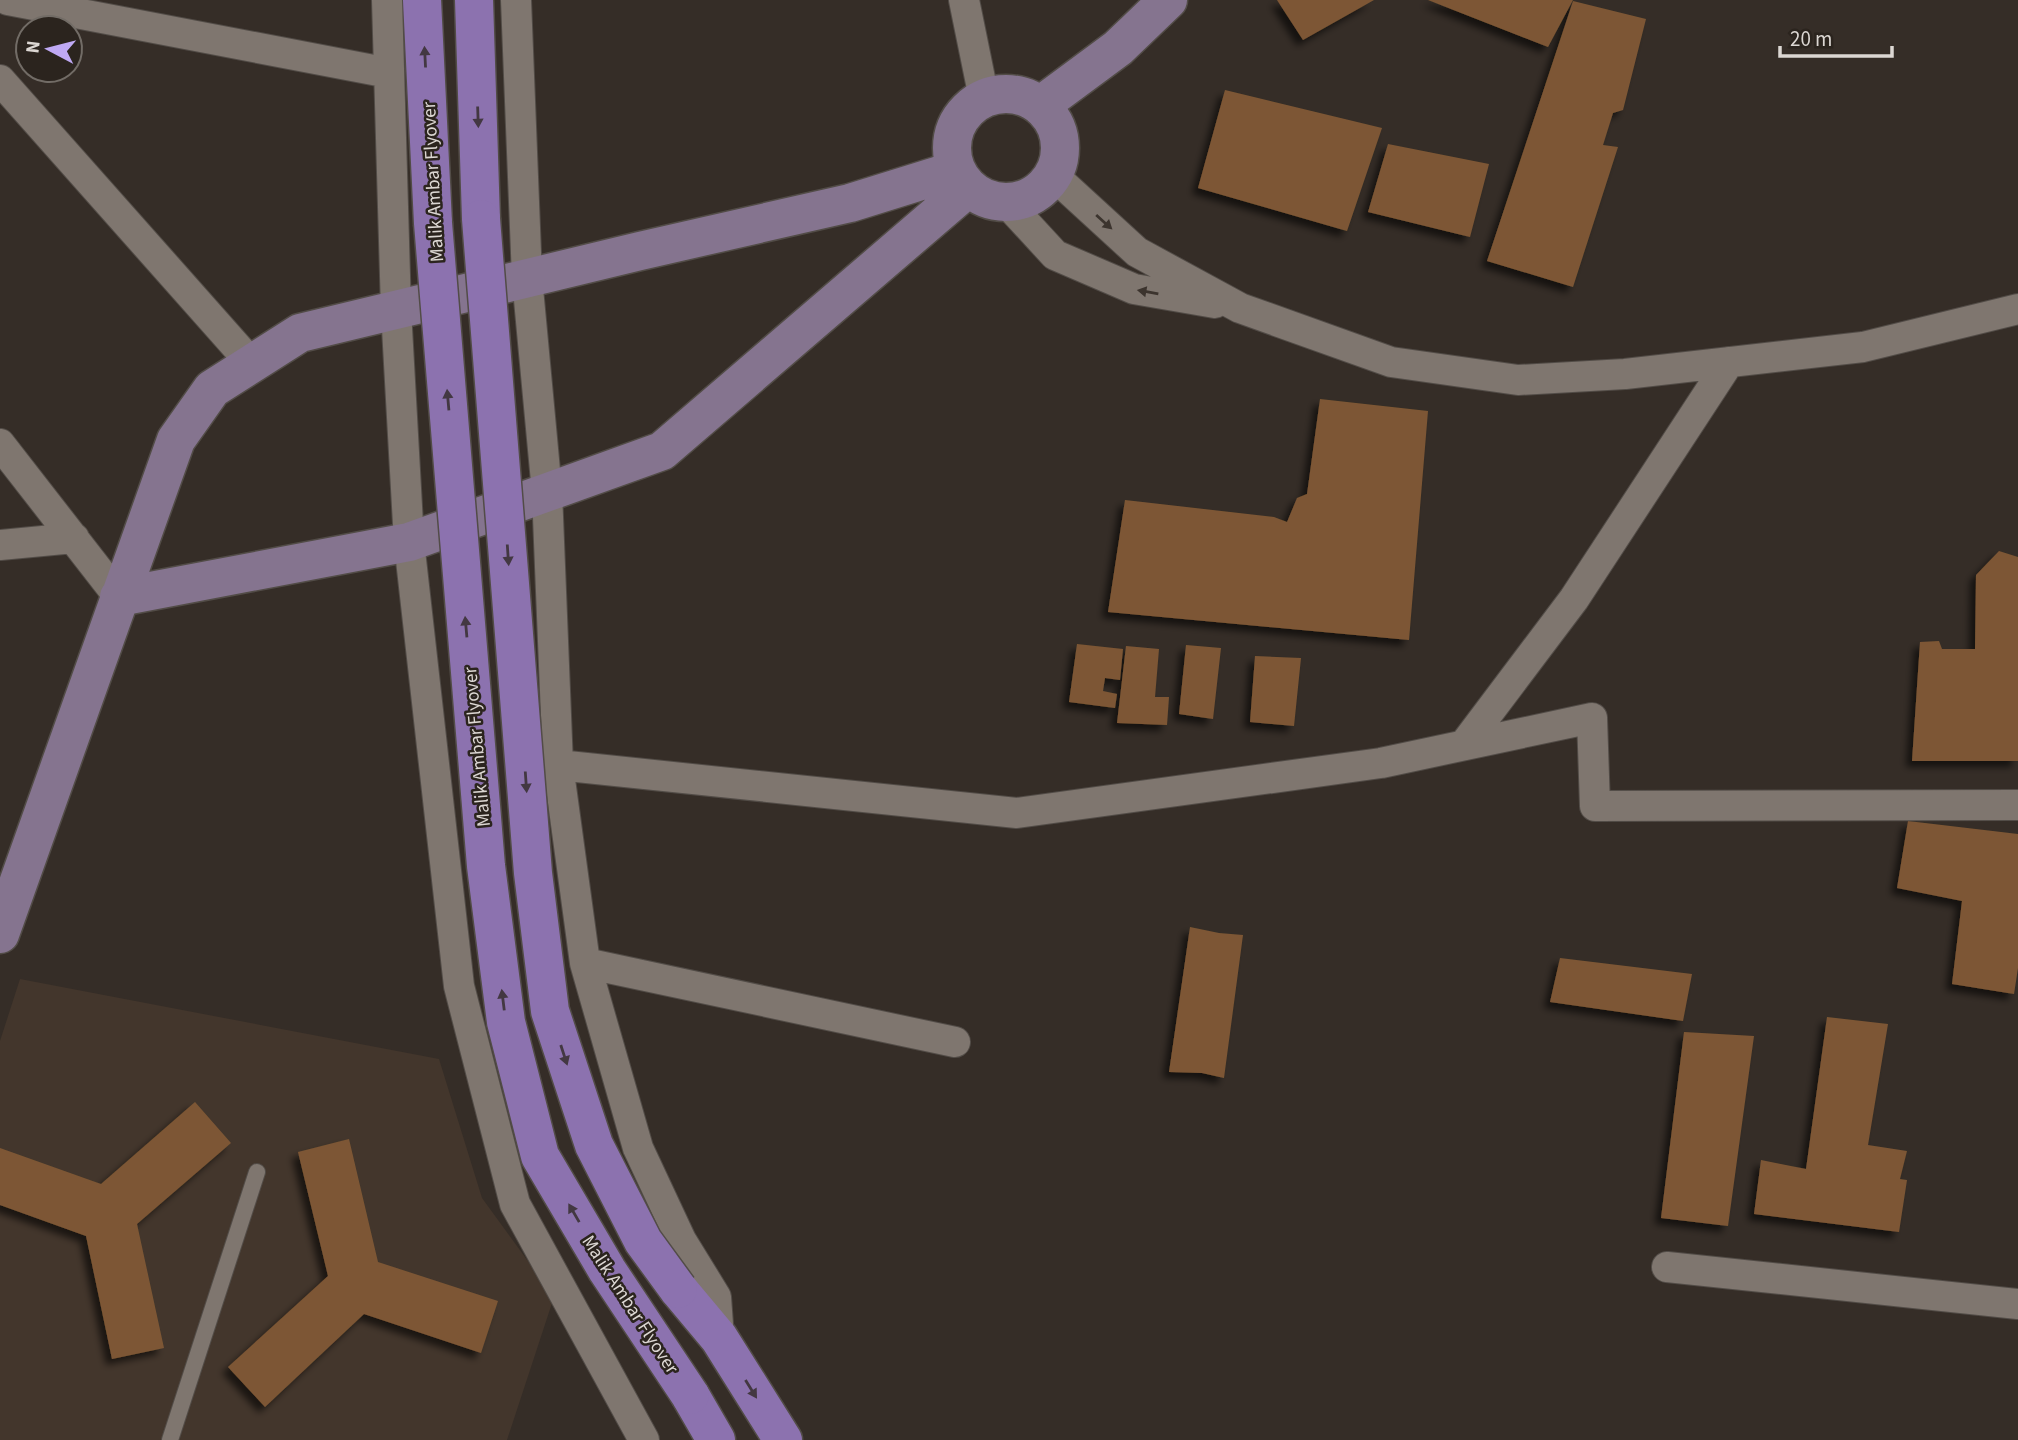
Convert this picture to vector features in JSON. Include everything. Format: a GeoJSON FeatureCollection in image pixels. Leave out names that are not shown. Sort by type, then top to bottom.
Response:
{"type":"FeatureCollection","features":[{"type":"Feature","properties":{"kind":"main road","name":"Malik Ambar Flyover"},"geometry":{"type":"LineString","coordinates":[[422,0],[433,223],[481,812],[506,1022],[540,1156],[607,1270],[690,1395],[716,1440]]}},
{"type":"Feature","properties":{"kind":"main road"},"geometry":{"type":"LineString","coordinates":[[474,0],[481,219],[531,859],[550,1010],[594,1145],[643,1241],[719,1338],[783,1440]]}},
{"type":"Feature","properties":{"kind":"street"},"geometry":{"type":"LineString","coordinates":[[8,0],[389,73]]}},
{"type":"Feature","properties":{"kind":"street"},"geometry":{"type":"LineString","coordinates":[[387,0],[396,310],[409,542],[459,986],[515,1204],[644,1440]]}},
{"type":"Feature","properties":{"kind":"street"},"geometry":{"type":"LineString","coordinates":[[516,0],[527,278],[547,492],[558,765],[586,963],[638,1148],[681,1240],[716,1297],[719,1338]]}},
{"type":"Feature","properties":{"kind":"street"},"geometry":{"type":"LineString","coordinates":[[964,0],[984,98]]}},
{"type":"Feature","properties":{"kind":"street"},"geometry":{"type":"LineString","coordinates":[[1041,105],[1118,48],[1168,0]]}},
{"type":"Feature","properties":{"kind":"street"},"geometry":{"type":"LineString","coordinates":[[0,80],[252,364]]}},
{"type":"Feature","properties":{"kind":"street"},"geometry":{"type":"LineString","coordinates":[[1004,93],[1023,96],[1041,105],[1056,126],[1061,151],[1054,176],[1034,195],[1007,203],[986,200],[962,179],[952,149],[956,128],[967,110],[984,98],[1004,93]]}},
{"type":"Feature","properties":{"kind":"street"},"geometry":{"type":"LineString","coordinates":[[1054,176],[1137,252],[1240,308],[1391,362],[1518,380],[1625,374],[1863,347],[2018,309]]}},
{"type":"Feature","properties":{"kind":"street"},"geometry":{"type":"LineString","coordinates":[[0,934],[176,440],[212,389],[300,333],[527,278],[962,179]]}},
{"type":"Feature","properties":{"kind":"street"},"geometry":{"type":"LineString","coordinates":[[119,597],[409,542],[662,451],[962,179]]}},
{"type":"Feature","properties":{"kind":"street"},"geometry":{"type":"LineString","coordinates":[[1007,203],[1055,255],[1134,289],[1240,308]]}},
{"type":"Feature","properties":{"kind":"street"},"geometry":{"type":"LineString","coordinates":[[1464,745],[1574,599],[1729,362]]}},
{"type":"Feature","properties":{"kind":"street"},"geometry":{"type":"LineString","coordinates":[[0,444],[119,597]]}},
{"type":"Feature","properties":{"kind":"street"},"geometry":{"type":"LineString","coordinates":[[0,545],[74,538]]}},
{"type":"Feature","properties":{"kind":"street"},"geometry":{"type":"LineString","coordinates":[[558,765],[1017,813],[1381,763],[1592,718],[1595,806],[2018,805]]}},
{"type":"Feature","properties":{"kind":"street"},"geometry":{"type":"LineString","coordinates":[[586,963],[956,1042]]}},
{"type":"Feature","properties":{"kind":"street"},"geometry":{"type":"LineString","coordinates":[[1667,1267],[2018,1304]]}},
{"type":"Feature","properties":{"kind":"lane"},"geometry":{"type":"LineString","coordinates":[[170,1440],[257,1172]]}},
{"type":"Feature","properties":{"kind":"shaded area"},"geometry":{"type":"Polygon","coordinates":[[[20,979],[439,1059],[482,1198],[554,1297],[507,1440],[0,1440],[0,1041],[20,979]]]}},
{"type":"Feature","properties":{"kind":"building"},"geometry":{"type":"Polygon","coordinates":[[[1277,0],[1374,0],[1303,40],[1277,0]]]}},
{"type":"Feature","properties":{"kind":"building"},"geometry":{"type":"Polygon","coordinates":[[[1428,0],[1573,0],[1548,47],[1428,0]]]}},
{"type":"Feature","properties":{"kind":"building"},"geometry":{"type":"Polygon","coordinates":[[[1573,1],[1646,19],[1623,110],[1613,113],[1603,145],[1618,147],[1573,287],[1487,261],[1573,1]]]}},
{"type":"Feature","properties":{"kind":"building"},"geometry":{"type":"Polygon","coordinates":[[[1225,90],[1382,128],[1347,231],[1198,188],[1225,90]]]}},
{"type":"Feature","properties":{"kind":"building"},"geometry":{"type":"Polygon","coordinates":[[[1388,144],[1489,164],[1470,237],[1368,212],[1388,144]]]}},
{"type":"Feature","properties":{"kind":"building"},"geometry":{"type":"Polygon","coordinates":[[[1320,399],[1428,411],[1409,640],[1108,612],[1125,500],[1274,517],[1287,522],[1297,498],[1307,494],[1320,399]]]}},
{"type":"Feature","properties":{"kind":"building"},"geometry":{"type":"Polygon","coordinates":[[[1999,551],[2018,557],[2018,761],[1912,761],[1920,642],[1939,641],[1942,649],[1975,649],[1976,575],[1999,551]]]}},
{"type":"Feature","properties":{"kind":"building"},"geometry":{"type":"Polygon","coordinates":[[[1077,644],[1123,649],[1120,680],[1105,678],[1103,691],[1117,694],[1115,708],[1069,702],[1077,644]]]}},
{"type":"Feature","properties":{"kind":"building"},"geometry":{"type":"Polygon","coordinates":[[[1186,645],[1221,648],[1213,719],[1179,714],[1186,645]]]}},
{"type":"Feature","properties":{"kind":"building"},"geometry":{"type":"Polygon","coordinates":[[[1126,646],[1159,649],[1155,697],[1169,697],[1167,725],[1117,723],[1126,646]]]}},
{"type":"Feature","properties":{"kind":"building"},"geometry":{"type":"Polygon","coordinates":[[[1255,656],[1301,658],[1294,726],[1250,722],[1255,656]]]}},
{"type":"Feature","properties":{"kind":"building"},"geometry":{"type":"Polygon","coordinates":[[[1908,821],[2018,834],[2018,968],[2014,994],[1952,984],[1962,901],[1897,888],[1908,821]]]}},
{"type":"Feature","properties":{"kind":"building"},"geometry":{"type":"Polygon","coordinates":[[[1190,927],[1243,935],[1224,1078],[1202,1073],[1169,1072],[1190,927]]]}},
{"type":"Feature","properties":{"kind":"building"},"geometry":{"type":"Polygon","coordinates":[[[1560,958],[1692,974],[1683,1021],[1550,1002],[1560,958]]]}},
{"type":"Feature","properties":{"kind":"building"},"geometry":{"type":"Polygon","coordinates":[[[1827,1017],[1888,1024],[1868,1145],[1907,1151],[1900,1179],[1907,1180],[1899,1232],[1754,1214],[1761,1160],[1806,1169],[1827,1017]]]}},
{"type":"Feature","properties":{"kind":"building"},"geometry":{"type":"Polygon","coordinates":[[[1684,1032],[1754,1036],[1728,1226],[1661,1218],[1684,1032]]]}},
{"type":"Feature","properties":{"kind":"building"},"geometry":{"type":"Polygon","coordinates":[[[195,1102],[231,1143],[137,1224],[164,1348],[112,1359],[86,1236],[0,1205],[0,1148],[101,1184],[195,1102]]]}},
{"type":"Feature","properties":{"kind":"building"},"geometry":{"type":"Polygon","coordinates":[[[349,1139],[378,1262],[498,1301],[481,1353],[364,1314],[265,1407],[228,1367],[328,1276],[298,1152],[349,1139]]]}}]}
